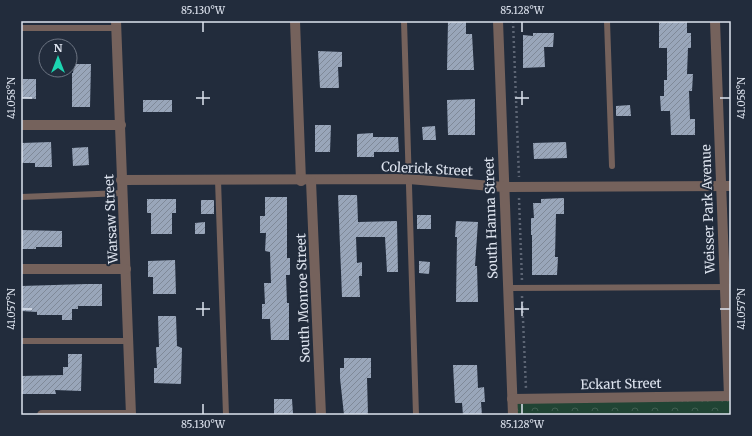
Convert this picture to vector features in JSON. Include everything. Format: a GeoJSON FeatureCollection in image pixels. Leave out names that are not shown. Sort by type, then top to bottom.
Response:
{"type":"FeatureCollection","features":[{"type":"Feature","properties":{"kind":"street","name":"South Monroe Street"},"geometry":{"type":"LineString","coordinates":[[295,21],[321,415]]}},
{"type":"Feature","properties":{"kind":"street","name":"South Hanna Street"},"geometry":{"type":"LineString","coordinates":[[498,21],[503,187],[513,415]]}},
{"type":"Feature","properties":{"kind":"street","name":"Weisser Park Avenue"},"geometry":{"type":"LineString","coordinates":[[715,21],[726,186],[730,396]]}},
{"type":"Feature","properties":{"kind":"street","name":"Warsaw Street"},"geometry":{"type":"LineString","coordinates":[[116,24],[131,415]]}},
{"type":"Feature","properties":{"kind":"street"},"geometry":{"type":"LineString","coordinates":[[21,125],[121,125]]}},
{"type":"Feature","properties":{"kind":"street","name":"Colerick Street"},"geometry":{"type":"LineString","coordinates":[[121,180],[306,181],[409,179],[503,187],[726,186]]}},
{"type":"Feature","properties":{"kind":"street"},"geometry":{"type":"LineString","coordinates":[[21,270],[126,269]]}},
{"type":"Feature","properties":{"kind":"street","name":"Eckart Street"},"geometry":{"type":"LineString","coordinates":[[512,399],[730,396]]}},
{"type":"Feature","properties":{"kind":"street"},"geometry":{"type":"LineString","coordinates":[[42,415],[131,415]]}},
{"type":"Feature","properties":{"kind":"lane"},"geometry":{"type":"LineString","coordinates":[[404,21],[416,415]]}},
{"type":"Feature","properties":{"kind":"lane"},"geometry":{"type":"LineString","coordinates":[[607,21],[612,166]]}},
{"type":"Feature","properties":{"kind":"lane"},"geometry":{"type":"LineString","coordinates":[[21,28],[116,24]]}},
{"type":"Feature","properties":{"kind":"lane"},"geometry":{"type":"LineString","coordinates":[[218,180],[226,415]]}},
{"type":"Feature","properties":{"kind":"lane"},"geometry":{"type":"LineString","coordinates":[[21,197],[123,193]]}},
{"type":"Feature","properties":{"kind":"lane"},"geometry":{"type":"LineString","coordinates":[[507,288],[727,287]]}},
{"type":"Feature","properties":{"kind":"lane"},"geometry":{"type":"LineString","coordinates":[[21,341],[129,341]]}},
{"type":"Feature","properties":{"kind":"path"},"geometry":{"type":"LineString","coordinates":[[512,21],[526,399]]}},
{"type":"Feature","properties":{"kind":"green space"},"geometry":{"type":"Polygon","coordinates":[[[731,396],[731,415],[513,415],[512,399],[731,396]]]}},
{"type":"Feature","properties":{"kind":"building"},"geometry":{"type":"Polygon","coordinates":[[[448,21],[466,21],[466,34],[472,34],[474,70],[447,70],[448,21]]]}},
{"type":"Feature","properties":{"kind":"building"},"geometry":{"type":"Polygon","coordinates":[[[659,21],[687,21],[687,33],[691,33],[691,48],[688,48],[687,74],[693,74],[692,91],[689,91],[690,119],[695,119],[695,135],[671,135],[670,111],[661,111],[660,96],[664,96],[664,80],[667,80],[667,48],[659,48],[659,21]]]}},
{"type":"Feature","properties":{"kind":"building"},"geometry":{"type":"Polygon","coordinates":[[[533,33],[554,33],[553,47],[544,47],[545,67],[523,68],[523,35],[533,36],[533,33]]]}},
{"type":"Feature","properties":{"kind":"building"},"geometry":{"type":"Polygon","coordinates":[[[318,51],[342,52],[342,67],[338,67],[339,88],[320,88],[318,51]]]}},
{"type":"Feature","properties":{"kind":"building"},"geometry":{"type":"Polygon","coordinates":[[[78,64],[91,64],[90,107],[72,107],[72,78],[78,78],[78,64]]]}},
{"type":"Feature","properties":{"kind":"building"},"geometry":{"type":"Polygon","coordinates":[[[23,79],[36,79],[36,99],[22,98],[23,79]]]}},
{"type":"Feature","properties":{"kind":"building"},"geometry":{"type":"Polygon","coordinates":[[[475,99],[475,135],[448,135],[447,100],[475,99]]]}},
{"type":"Feature","properties":{"kind":"building"},"geometry":{"type":"Polygon","coordinates":[[[143,100],[172,100],[172,112],[143,112],[143,100]]]}},
{"type":"Feature","properties":{"kind":"building"},"geometry":{"type":"Polygon","coordinates":[[[630,105],[631,116],[616,116],[616,106],[630,105]]]}},
{"type":"Feature","properties":{"kind":"building"},"geometry":{"type":"Polygon","coordinates":[[[315,125],[331,125],[330,152],[315,152],[315,125]]]}},
{"type":"Feature","properties":{"kind":"building"},"geometry":{"type":"Polygon","coordinates":[[[435,126],[436,140],[423,140],[422,127],[435,126]]]}},
{"type":"Feature","properties":{"kind":"building"},"geometry":{"type":"Polygon","coordinates":[[[373,133],[373,137],[398,137],[399,152],[374,152],[374,157],[357,157],[357,134],[373,133]]]}},
{"type":"Feature","properties":{"kind":"building"},"geometry":{"type":"Polygon","coordinates":[[[51,142],[52,167],[35,167],[35,163],[21,163],[21,143],[51,142]]]}},
{"type":"Feature","properties":{"kind":"building"},"geometry":{"type":"Polygon","coordinates":[[[566,142],[567,158],[534,159],[533,143],[566,142]]]}},
{"type":"Feature","properties":{"kind":"building"},"geometry":{"type":"Polygon","coordinates":[[[88,147],[89,165],[73,166],[72,148],[88,147]]]}},
{"type":"Feature","properties":{"kind":"building"},"geometry":{"type":"Polygon","coordinates":[[[338,195],[357,195],[358,222],[397,221],[398,272],[387,272],[385,237],[356,237],[357,263],[362,262],[362,276],[359,276],[360,297],[342,297],[338,195]]]}},
{"type":"Feature","properties":{"kind":"building"},"geometry":{"type":"Polygon","coordinates":[[[265,197],[287,197],[287,258],[290,258],[290,275],[286,275],[287,303],[289,303],[289,340],[271,340],[270,319],[262,319],[262,304],[265,304],[264,283],[271,283],[270,252],[265,251],[266,233],[260,233],[260,216],[265,216],[265,197]]]}},
{"type":"Feature","properties":{"kind":"building"},"geometry":{"type":"Polygon","coordinates":[[[564,198],[564,214],[556,214],[555,257],[558,257],[557,275],[532,275],[531,218],[534,218],[533,203],[541,203],[541,199],[564,198]]]}},
{"type":"Feature","properties":{"kind":"building"},"geometry":{"type":"Polygon","coordinates":[[[147,199],[176,199],[176,213],[172,213],[172,234],[151,234],[151,213],[147,213],[147,199]]]}},
{"type":"Feature","properties":{"kind":"building"},"geometry":{"type":"Polygon","coordinates":[[[201,200],[214,200],[214,214],[201,214],[201,200]]]}},
{"type":"Feature","properties":{"kind":"building"},"geometry":{"type":"Polygon","coordinates":[[[417,215],[431,215],[431,229],[417,229],[417,215]]]}},
{"type":"Feature","properties":{"kind":"building"},"geometry":{"type":"Polygon","coordinates":[[[456,221],[478,222],[475,266],[477,266],[478,302],[456,302],[456,221]]]}},
{"type":"Feature","properties":{"kind":"building"},"geometry":{"type":"Polygon","coordinates":[[[205,222],[205,234],[195,234],[195,223],[205,222]]]}},
{"type":"Feature","properties":{"kind":"building"},"geometry":{"type":"Polygon","coordinates":[[[21,230],[62,231],[62,247],[36,247],[36,249],[21,249],[21,230]]]}},
{"type":"Feature","properties":{"kind":"building"},"geometry":{"type":"Polygon","coordinates":[[[175,260],[176,294],[153,294],[153,277],[148,277],[148,261],[175,260]]]}},
{"type":"Feature","properties":{"kind":"building"},"geometry":{"type":"Polygon","coordinates":[[[419,261],[430,262],[429,274],[419,273],[419,261]]]}},
{"type":"Feature","properties":{"kind":"building"},"geometry":{"type":"Polygon","coordinates":[[[102,284],[102,306],[78,306],[78,309],[72,309],[72,320],[62,320],[62,315],[37,315],[37,312],[21,311],[21,286],[102,284]]]}},
{"type":"Feature","properties":{"kind":"building"},"geometry":{"type":"Polygon","coordinates":[[[158,316],[176,316],[177,346],[182,348],[181,384],[154,383],[154,368],[157,368],[156,347],[159,347],[158,316]]]}},
{"type":"Feature","properties":{"kind":"building"},"geometry":{"type":"Polygon","coordinates":[[[68,354],[82,354],[81,391],[55,390],[56,394],[21,394],[21,376],[63,375],[63,367],[68,367],[68,354]]]}},
{"type":"Feature","properties":{"kind":"building"},"geometry":{"type":"Polygon","coordinates":[[[344,358],[371,358],[371,378],[367,378],[368,415],[344,415],[340,368],[344,368],[344,358]]]}},
{"type":"Feature","properties":{"kind":"building"},"geometry":{"type":"Polygon","coordinates":[[[453,365],[477,365],[478,388],[484,387],[485,402],[481,402],[482,415],[463,415],[462,403],[455,403],[453,365]]]}},
{"type":"Feature","properties":{"kind":"building"},"geometry":{"type":"Polygon","coordinates":[[[274,399],[292,399],[293,414],[274,414],[274,399]]]}}]}
